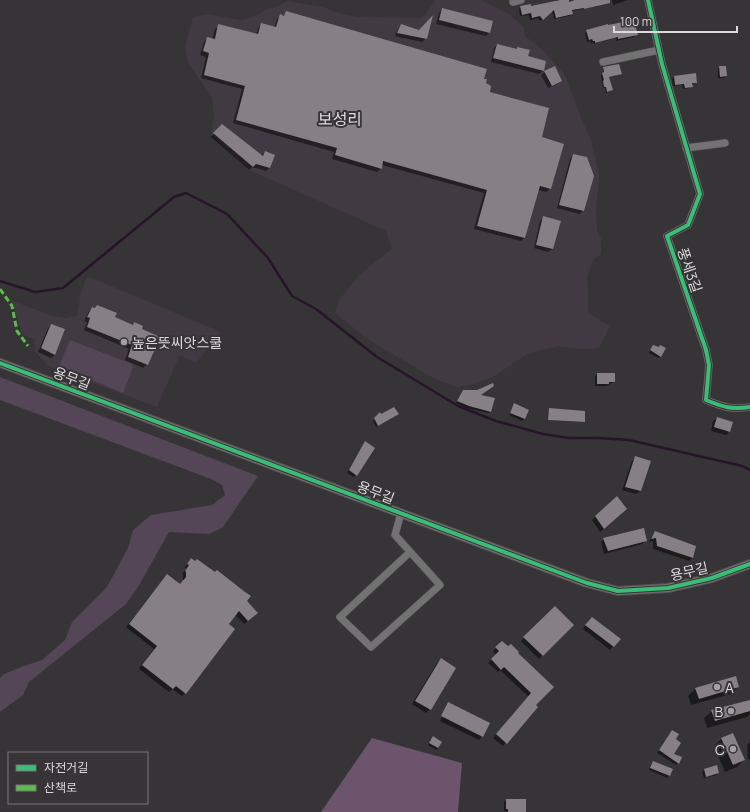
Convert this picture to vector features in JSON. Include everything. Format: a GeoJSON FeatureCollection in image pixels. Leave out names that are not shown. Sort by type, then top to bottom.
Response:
{"type":"FeatureCollection","features":[{"type":"Feature","properties":{"kind":"street","name":"풍세3길"},"geometry":{"type":"LineString","coordinates":[[648,0],[659,50],[700,194],[688,226],[667,236],[706,350],[709,365],[706,400],[725,407],[738,409],[750,407]]}},
{"type":"Feature","properties":{"kind":"street"},"geometry":{"type":"LineString","coordinates":[[604,62],[659,50]]}},
{"type":"Feature","properties":{"kind":"street"},"geometry":{"type":"LineString","coordinates":[[686,148],[725,143]]}},
{"type":"Feature","properties":{"kind":"street","name":"용무길"},"geometry":{"type":"LineString","coordinates":[[0,363],[587,583],[618,591],[668,588],[712,578],[750,564]]}},
{"type":"Feature","properties":{"kind":"street"},"geometry":{"type":"LineString","coordinates":[[401,513],[395,535],[440,585],[371,647],[340,617],[410,552]]}},
{"type":"Feature","properties":{"kind":"shaded area"},"geometry":{"type":"Polygon","coordinates":[[[436,0],[481,0],[507,13],[524,27],[524,35],[544,51],[565,75],[591,140],[599,176],[596,210],[597,230],[601,238],[601,254],[593,260],[587,277],[588,313],[610,326],[599,348],[581,349],[558,346],[527,354],[496,375],[476,384],[457,387],[435,379],[369,340],[335,313],[339,300],[360,274],[392,249],[386,231],[247,169],[211,135],[214,117],[212,97],[188,63],[185,46],[193,17],[207,14],[242,20],[256,16],[267,9],[279,6],[287,1],[323,7],[341,14],[358,17],[422,18],[436,0]]]}},
{"type":"Feature","properties":{"kind":"shaded area","name":"높은뜻씨앗스쿨"},"geometry":{"type":"Polygon","coordinates":[[[87,276],[221,332],[196,363],[180,355],[157,407],[48,366],[35,351],[35,340],[22,334],[11,300],[52,316],[65,318],[77,316],[81,293],[87,276]]]}},
{"type":"Feature","properties":{"kind":"shaded area"},"geometry":{"type":"Polygon","coordinates":[[[70,340],[132,364],[133,367],[123,393],[59,366],[70,340]]]}},
{"type":"Feature","properties":{"kind":"shaded area"},"geometry":{"type":"Polygon","coordinates":[[[0,377],[258,476],[223,527],[209,534],[169,532],[138,587],[126,604],[29,682],[23,695],[0,712],[0,678],[4,674],[42,660],[65,640],[72,622],[107,587],[128,548],[133,530],[151,515],[212,505],[225,495],[222,485],[211,479],[0,400],[0,377]]]}},
{"type":"Feature","properties":{"kind":"shaded area"},"geometry":{"type":"Polygon","coordinates":[[[372,738],[462,763],[458,812],[321,812],[372,738]]]}},
{"type":"Feature","properties":{"kind":"building"},"geometry":{"type":"Polygon","coordinates":[[[560,0],[569,0],[569,2],[575,0],[610,0],[610,3],[572,10],[573,14],[556,18],[554,10],[543,20],[540,16],[532,18],[531,13],[522,15],[520,6],[531,4],[531,6],[560,0]]]}},
{"type":"Feature","properties":{"kind":"building"},"geometry":{"type":"Polygon","coordinates":[[[442,8],[493,21],[490,33],[439,20],[442,8]]]}},
{"type":"Feature","properties":{"kind":"building"},"geometry":{"type":"Polygon","coordinates":[[[286,11],[487,69],[484,79],[487,79],[486,83],[491,86],[490,92],[549,108],[542,137],[564,144],[551,189],[540,186],[525,238],[477,226],[487,190],[383,161],[382,169],[335,155],[337,148],[236,120],[245,86],[204,75],[209,53],[203,51],[207,37],[215,39],[218,24],[258,34],[261,23],[276,27],[280,14],[284,16],[286,11]]]}},
{"type":"Feature","properties":{"kind":"building"},"geometry":{"type":"Polygon","coordinates":[[[433,15],[427,39],[397,33],[401,24],[419,30],[433,15]]]}},
{"type":"Feature","properties":{"kind":"building"},"geometry":{"type":"Polygon","coordinates":[[[634,20],[638,35],[618,39],[618,37],[595,43],[592,39],[589,40],[586,30],[608,24],[634,20]]]}},
{"type":"Feature","properties":{"kind":"building"},"geometry":{"type":"Polygon","coordinates":[[[497,44],[517,49],[517,47],[530,50],[528,56],[546,61],[544,71],[493,58],[497,44]]]}},
{"type":"Feature","properties":{"kind":"building"},"geometry":{"type":"Polygon","coordinates":[[[619,64],[622,74],[609,77],[613,90],[607,92],[603,81],[603,67],[619,64]]]}},
{"type":"Feature","properties":{"kind":"building"},"geometry":{"type":"Polygon","coordinates":[[[555,66],[562,81],[552,86],[544,71],[555,66]]]}},
{"type":"Feature","properties":{"kind":"building"},"geometry":{"type":"Polygon","coordinates":[[[719,66],[726,66],[727,76],[720,77],[719,66]]]}},
{"type":"Feature","properties":{"kind":"building"},"geometry":{"type":"Polygon","coordinates":[[[696,73],[697,83],[692,83],[693,87],[685,88],[684,84],[675,85],[674,76],[696,73]]]}},
{"type":"Feature","properties":{"kind":"building"},"geometry":{"type":"Polygon","coordinates":[[[222,124],[263,156],[265,151],[275,155],[270,168],[256,164],[253,167],[213,133],[222,124]]]}},
{"type":"Feature","properties":{"kind":"building"},"geometry":{"type":"Polygon","coordinates":[[[573,154],[587,157],[594,176],[584,211],[559,205],[573,154]]]}},
{"type":"Feature","properties":{"kind":"building"},"geometry":{"type":"Polygon","coordinates":[[[543,216],[561,221],[553,249],[536,245],[543,216]]]}},
{"type":"Feature","properties":{"kind":"building"},"geometry":{"type":"Polygon","coordinates":[[[97,305],[117,313],[115,317],[133,325],[134,322],[143,326],[142,329],[160,337],[148,365],[128,357],[132,345],[87,327],[90,318],[87,317],[92,307],[95,308],[97,305]]]}},
{"type":"Feature","properties":{"kind":"building"},"geometry":{"type":"Polygon","coordinates":[[[51,324],[65,329],[55,355],[41,348],[51,324]]]}},
{"type":"Feature","properties":{"kind":"building"},"geometry":{"type":"Polygon","coordinates":[[[653,345],[659,347],[660,345],[666,348],[661,357],[650,350],[653,345]]]}},
{"type":"Feature","properties":{"kind":"building"},"geometry":{"type":"Polygon","coordinates":[[[597,373],[615,373],[615,382],[609,382],[609,384],[597,384],[597,373]]]}},
{"type":"Feature","properties":{"kind":"building"},"geometry":{"type":"Polygon","coordinates":[[[493,383],[494,386],[481,395],[495,398],[491,412],[457,401],[463,390],[477,390],[493,383]]]}},
{"type":"Feature","properties":{"kind":"building"},"geometry":{"type":"Polygon","coordinates":[[[514,403],[529,410],[525,419],[510,413],[514,403]]]}},
{"type":"Feature","properties":{"kind":"building"},"geometry":{"type":"Polygon","coordinates":[[[394,407],[399,414],[378,426],[374,418],[380,412],[381,414],[394,407]]]}},
{"type":"Feature","properties":{"kind":"building"},"geometry":{"type":"Polygon","coordinates":[[[549,408],[585,411],[585,422],[548,420],[549,408]]]}},
{"type":"Feature","properties":{"kind":"building"},"geometry":{"type":"Polygon","coordinates":[[[717,417],[733,422],[730,432],[714,427],[717,417]]]}},
{"type":"Feature","properties":{"kind":"building"},"geometry":{"type":"Polygon","coordinates":[[[365,441],[375,448],[357,476],[349,470],[365,441]]]}},
{"type":"Feature","properties":{"kind":"building"},"geometry":{"type":"Polygon","coordinates":[[[635,456],[651,461],[641,491],[625,487],[635,456]]]}},
{"type":"Feature","properties":{"kind":"building"},"geometry":{"type":"Polygon","coordinates":[[[617,496],[627,509],[604,529],[595,516],[617,496]]]}},
{"type":"Feature","properties":{"kind":"building"},"geometry":{"type":"Polygon","coordinates":[[[644,528],[647,541],[608,551],[603,538],[644,528]]]}},
{"type":"Feature","properties":{"kind":"building"},"geometry":{"type":"Polygon","coordinates":[[[655,531],[696,546],[693,558],[657,546],[656,538],[651,539],[655,531]]]}},
{"type":"Feature","properties":{"kind":"building"},"geometry":{"type":"Polygon","coordinates":[[[191,558],[195,561],[197,559],[215,572],[217,570],[251,596],[247,601],[258,613],[248,621],[239,611],[229,624],[235,629],[186,694],[176,686],[173,689],[142,665],[157,646],[129,624],[167,574],[180,584],[186,577],[185,571],[191,558]]]}},
{"type":"Feature","properties":{"kind":"building"},"geometry":{"type":"Polygon","coordinates":[[[555,606],[574,625],[543,656],[523,637],[555,606]]]}},
{"type":"Feature","properties":{"kind":"building"},"geometry":{"type":"Polygon","coordinates":[[[592,617],[621,639],[614,647],[585,625],[592,617]]]}},
{"type":"Feature","properties":{"kind":"building"},"geometry":{"type":"Polygon","coordinates":[[[502,641],[508,646],[511,644],[519,652],[518,653],[554,687],[536,705],[538,707],[507,744],[496,734],[531,693],[504,667],[501,670],[491,659],[499,651],[495,647],[502,641]]]}},
{"type":"Feature","properties":{"kind":"building"},"geometry":{"type":"Polygon","coordinates":[[[441,658],[456,668],[431,710],[415,701],[441,658]]]}},
{"type":"Feature","properties":{"kind":"building","name":"A"},"geometry":{"type":"Polygon","coordinates":[[[736,676],[739,687],[699,699],[695,688],[736,676]]]}},
{"type":"Feature","properties":{"kind":"building","name":"B"},"geometry":{"type":"Polygon","coordinates":[[[750,700],[750,711],[715,721],[711,710],[750,700]]]}},
{"type":"Feature","properties":{"kind":"building"},"geometry":{"type":"Polygon","coordinates":[[[448,702],[490,723],[483,737],[441,716],[448,702]]]}},
{"type":"Feature","properties":{"kind":"building"},"geometry":{"type":"Polygon","coordinates":[[[672,730],[679,734],[676,739],[681,743],[674,754],[682,757],[679,764],[659,750],[672,730]]]}},
{"type":"Feature","properties":{"kind":"building","name":"C"},"geometry":{"type":"Polygon","coordinates":[[[733,733],[745,760],[733,765],[721,738],[733,733]]]}},
{"type":"Feature","properties":{"kind":"building"},"geometry":{"type":"Polygon","coordinates":[[[433,736],[442,742],[438,748],[429,743],[433,736]]]}},
{"type":"Feature","properties":{"kind":"building"},"geometry":{"type":"Polygon","coordinates":[[[653,761],[673,769],[670,776],[650,768],[653,761]]]}},
{"type":"Feature","properties":{"kind":"building"},"geometry":{"type":"Polygon","coordinates":[[[717,765],[719,773],[706,777],[704,769],[717,765]]]}},
{"type":"Feature","properties":{"kind":"building"},"geometry":{"type":"Polygon","coordinates":[[[506,799],[526,799],[526,812],[508,812],[508,809],[506,809],[506,799]]]}},
{"type":"Feature","properties":{"kind":"waterway"},"geometry":{"type":"LineString","coordinates":[[0,281],[35,292],[63,288],[174,197],[186,193],[227,214],[268,258],[292,296],[316,309],[377,357],[458,406],[496,421],[543,434],[569,438],[629,440],[742,466],[750,470]]}},
{"type":"Feature","properties":{"kind":"marked path"},"geometry":{"type":"LineString","coordinates":[[0,289],[12,306],[17,331],[28,346]]}},
{"type":"Feature","properties":{"kind":"cycle path"},"geometry":{"type":"LineString","coordinates":[[648,0],[662,64],[700,194],[688,225],[667,236],[706,350],[709,365],[706,400],[728,407],[750,407]]}},
{"type":"Feature","properties":{"kind":"cycle path"},"geometry":{"type":"LineString","coordinates":[[0,363],[587,583],[618,591],[668,588],[712,578],[750,564]]}},
{"type":"Feature","properties":{"kind":"place","name":"높은뜻씨앗스쿨"},"geometry":{"type":"Point","coordinates":[124,342]}},
{"type":"Feature","properties":{"kind":"place","name":"A"},"geometry":{"type":"Point","coordinates":[717,687]}},
{"type":"Feature","properties":{"kind":"place","name":"B"},"geometry":{"type":"Point","coordinates":[731,711]}},
{"type":"Feature","properties":{"kind":"place","name":"C"},"geometry":{"type":"Point","coordinates":[733,749]}},
{"type":"Feature","properties":{"kind":"district","name":"보성리"},"geometry":{"type":"Point","coordinates":[340,119]}}]}
